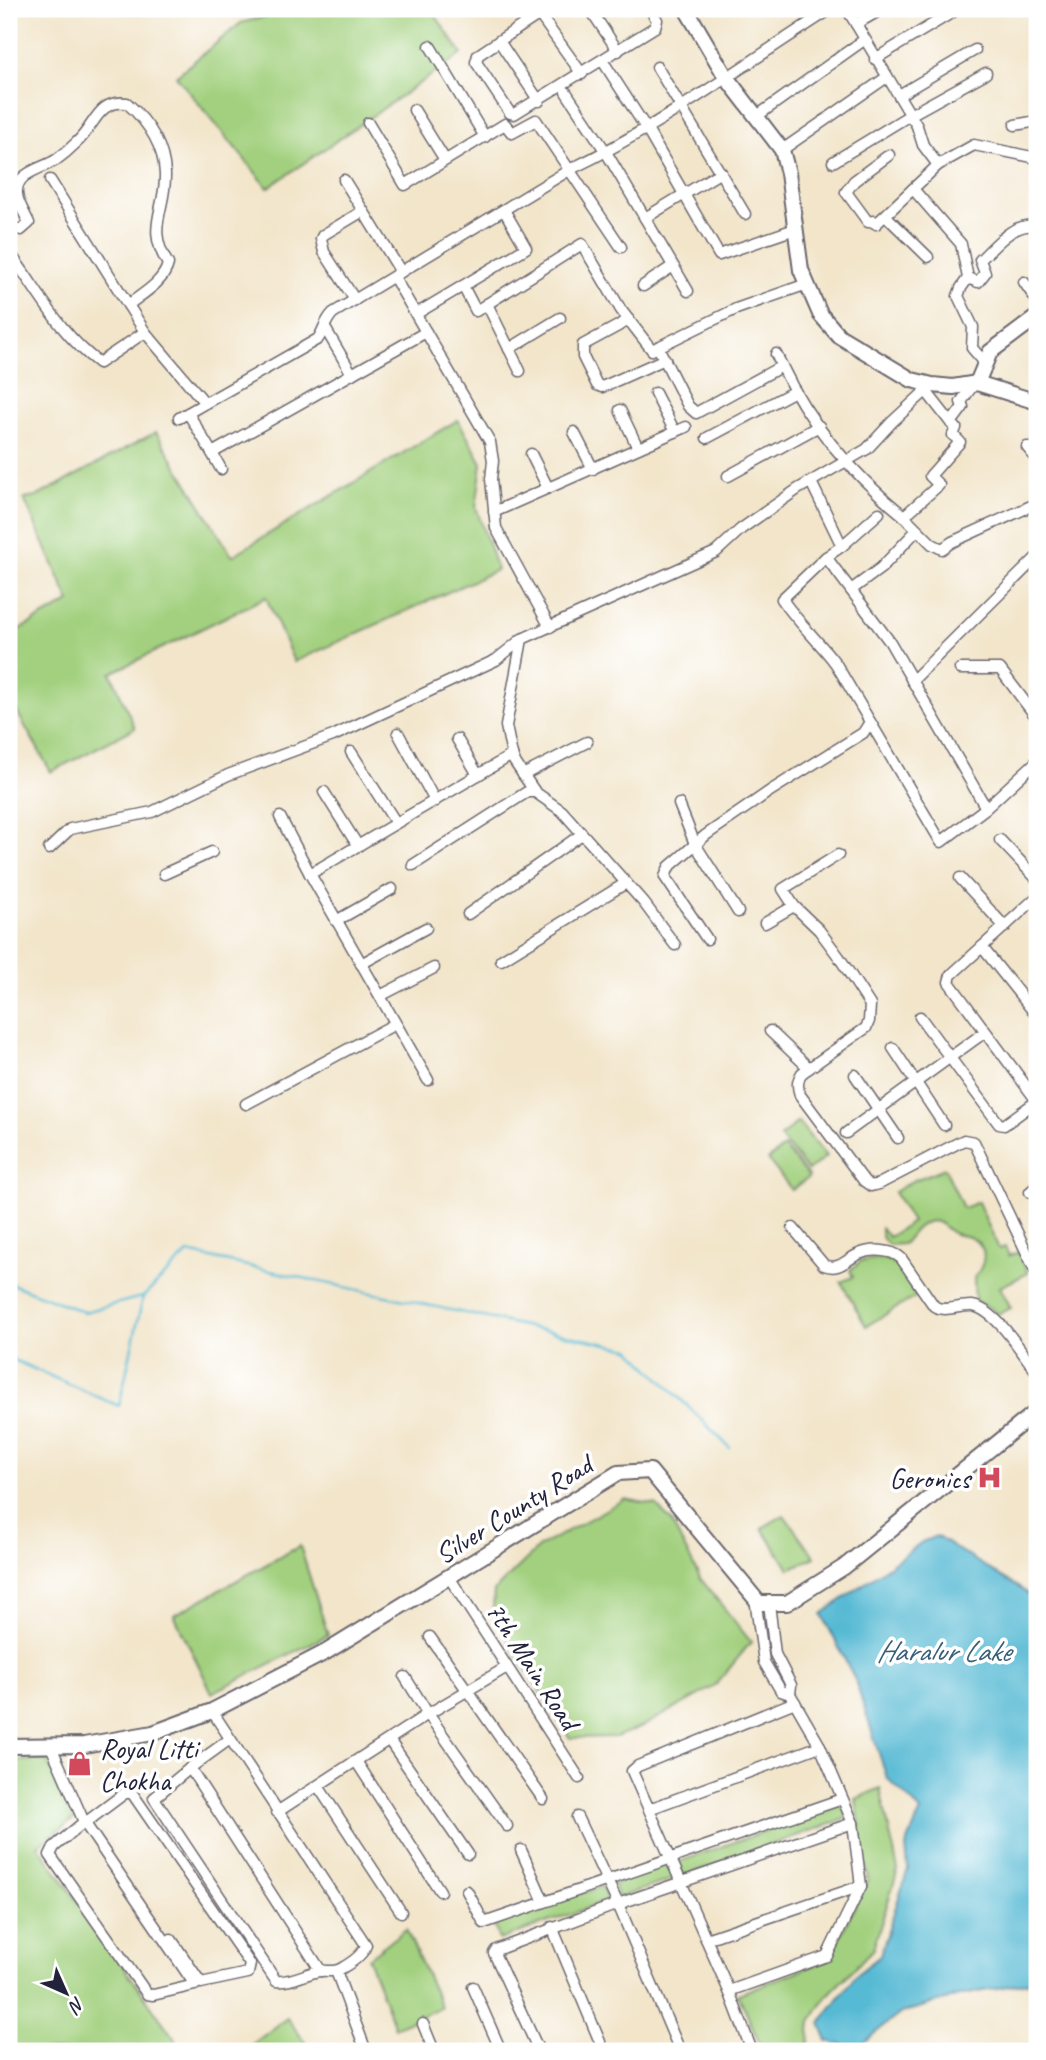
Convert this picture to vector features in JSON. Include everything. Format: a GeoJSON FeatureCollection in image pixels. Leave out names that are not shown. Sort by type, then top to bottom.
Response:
{"type":"FeatureCollection","features":[{"type":"Feature","properties":{"kind":"street"},"geometry":{"type":"LineString","coordinates":[[590,9],[618,51]]}},
{"type":"Feature","properties":{"kind":"street"},"geometry":{"type":"LineString","coordinates":[[582,74],[543,11],[478,55],[476,62],[510,113],[514,114],[540,100],[582,74],[655,27],[657,20],[650,9]]}},
{"type":"Feature","properties":{"kind":"street"},"geometry":{"type":"LineString","coordinates":[[686,9],[726,77],[782,150],[788,173],[801,270],[820,314],[839,336],[930,388],[975,384],[1037,402]]}},
{"type":"Feature","properties":{"kind":"street"},"geometry":{"type":"LineString","coordinates":[[221,469],[183,416],[318,338],[332,313],[571,169],[606,152],[681,107],[831,9]]}},
{"type":"Feature","properties":{"kind":"street"},"geometry":{"type":"LineString","coordinates":[[847,9],[917,126],[923,145],[939,165]]}},
{"type":"Feature","properties":{"kind":"street"},"geometry":{"type":"LineString","coordinates":[[856,24],[883,9]]}},
{"type":"Feature","properties":{"kind":"street"},"geometry":{"type":"LineString","coordinates":[[876,59],[953,12]]}},
{"type":"Feature","properties":{"kind":"street"},"geometry":{"type":"LineString","coordinates":[[757,116],[864,40]]}},
{"type":"Feature","properties":{"kind":"street"},"geometry":{"type":"LineString","coordinates":[[499,41],[540,100]]}},
{"type":"Feature","properties":{"kind":"street"},"geometry":{"type":"LineString","coordinates":[[430,46],[485,137]]}},
{"type":"Feature","properties":{"kind":"street"},"geometry":{"type":"LineString","coordinates":[[899,95],[975,50]]}},
{"type":"Feature","properties":{"kind":"street"},"geometry":{"type":"LineString","coordinates":[[606,66],[646,128],[719,255],[795,229]]}},
{"type":"Feature","properties":{"kind":"street"},"geometry":{"type":"LineString","coordinates":[[657,67],[745,214]]}},
{"type":"Feature","properties":{"kind":"street"},"geometry":{"type":"LineString","coordinates":[[833,162],[910,114],[986,73]]}},
{"type":"Feature","properties":{"kind":"street"},"geometry":{"type":"LineString","coordinates":[[782,150],[887,77]]}},
{"type":"Feature","properties":{"kind":"street"},"geometry":{"type":"LineString","coordinates":[[566,92],[606,152],[688,291]]}},
{"type":"Feature","properties":{"kind":"street"},"geometry":{"type":"LineString","coordinates":[[9,227],[21,230],[29,223],[16,195],[18,183],[54,162],[83,137],[97,113],[107,105],[127,103],[140,115],[159,146],[165,174],[156,231],[158,248],[168,264],[155,284],[128,305]]}},
{"type":"Feature","properties":{"kind":"street"},"geometry":{"type":"LineString","coordinates":[[414,110],[445,160]]}},
{"type":"Feature","properties":{"kind":"street"},"geometry":{"type":"LineString","coordinates":[[368,123],[405,185],[505,124],[512,132],[536,120],[621,247]]}},
{"type":"Feature","properties":{"kind":"street"},"geometry":{"type":"LineString","coordinates":[[1015,125],[1037,121]]}},
{"type":"Feature","properties":{"kind":"street"},"geometry":{"type":"LineString","coordinates":[[889,155],[855,181],[846,192],[868,222],[874,221],[876,224],[939,165],[974,145],[1037,158]]}},
{"type":"Feature","properties":{"kind":"street"},"geometry":{"type":"LineString","coordinates":[[645,218],[720,172]]}},
{"type":"Feature","properties":{"kind":"street"},"geometry":{"type":"LineString","coordinates":[[50,180],[145,332],[205,402]]}},
{"type":"Feature","properties":{"kind":"street"},"geometry":{"type":"LineString","coordinates":[[344,180],[398,274],[426,332],[490,442],[496,528],[550,627]]}},
{"type":"Feature","properties":{"kind":"street"},"geometry":{"type":"LineString","coordinates":[[913,189],[961,244],[968,278],[958,296],[973,327],[972,348],[985,363]]}},
{"type":"Feature","properties":{"kind":"street"},"geometry":{"type":"LineString","coordinates":[[416,314],[526,247],[504,210]]}},
{"type":"Feature","properties":{"kind":"street"},"geometry":{"type":"LineString","coordinates":[[355,300],[324,252],[321,239],[323,235],[363,211]]}},
{"type":"Feature","properties":{"kind":"street"},"geometry":{"type":"LineString","coordinates":[[886,216],[928,257]]}},
{"type":"Feature","properties":{"kind":"street"},"geometry":{"type":"LineString","coordinates":[[968,278],[978,282],[985,273],[980,260],[1004,237],[1026,224],[1037,225]]}},
{"type":"Feature","properties":{"kind":"street"},"geometry":{"type":"LineString","coordinates":[[463,286],[476,311],[582,244],[629,320],[652,350],[736,309],[807,284]]}},
{"type":"Feature","properties":{"kind":"street"},"geometry":{"type":"LineString","coordinates":[[9,252],[50,314],[69,337],[99,363],[145,332]]}},
{"type":"Feature","properties":{"kind":"street"},"geometry":{"type":"LineString","coordinates":[[643,286],[673,266]]}},
{"type":"Feature","properties":{"kind":"street"},"geometry":{"type":"LineString","coordinates":[[1024,282],[1037,301]]}},
{"type":"Feature","properties":{"kind":"street"},"geometry":{"type":"LineString","coordinates":[[486,304],[520,371]]}},
{"type":"Feature","properties":{"kind":"street"},"geometry":{"type":"LineString","coordinates":[[951,423],[963,407],[961,402],[975,384],[990,352],[1037,317]]}},
{"type":"Feature","properties":{"kind":"street"},"geometry":{"type":"LineString","coordinates":[[509,349],[560,318]]}},
{"type":"Feature","properties":{"kind":"street"},"geometry":{"type":"LineString","coordinates":[[629,320],[583,345],[583,357],[597,385],[603,387],[665,359]]}},
{"type":"Feature","properties":{"kind":"street"},"geometry":{"type":"LineString","coordinates":[[325,328],[352,374]]}},
{"type":"Feature","properties":{"kind":"street"},"geometry":{"type":"LineString","coordinates":[[212,453],[426,332]]}},
{"type":"Feature","properties":{"kind":"street"},"geometry":{"type":"LineString","coordinates":[[659,347],[688,406],[696,413],[782,366]]}},
{"type":"Feature","properties":{"kind":"street"},"geometry":{"type":"LineString","coordinates":[[775,354],[795,391],[845,463],[932,544],[942,549],[988,525],[1031,506],[1037,506]]}},
{"type":"Feature","properties":{"kind":"street"},"geometry":{"type":"LineString","coordinates":[[904,516],[939,485],[930,475],[960,442],[953,435],[956,428],[930,388]]}},
{"type":"Feature","properties":{"kind":"street"},"geometry":{"type":"LineString","coordinates":[[49,849],[70,829],[152,812],[228,775],[333,736],[496,660],[522,639],[716,552],[741,529],[811,482],[867,449],[930,388]]}},
{"type":"Feature","properties":{"kind":"street"},"geometry":{"type":"LineString","coordinates":[[708,438],[795,391]]}},
{"type":"Feature","properties":{"kind":"street"},"geometry":{"type":"LineString","coordinates":[[655,393],[675,432]]}},
{"type":"Feature","properties":{"kind":"street"},"geometry":{"type":"LineString","coordinates":[[620,410],[638,448]]}},
{"type":"Feature","properties":{"kind":"street"},"geometry":{"type":"LineString","coordinates":[[728,476],[819,426]]}},
{"type":"Feature","properties":{"kind":"street"},"geometry":{"type":"LineString","coordinates":[[494,512],[686,427]]}},
{"type":"Feature","properties":{"kind":"street"},"geometry":{"type":"LineString","coordinates":[[574,432],[593,468]]}},
{"type":"Feature","properties":{"kind":"street"},"geometry":{"type":"LineString","coordinates":[[1027,447],[1037,459]]}},
{"type":"Feature","properties":{"kind":"street"},"geometry":{"type":"LineString","coordinates":[[531,454],[548,488]]}},
{"type":"Feature","properties":{"kind":"street"},"geometry":{"type":"LineString","coordinates":[[811,482],[842,546]]}},
{"type":"Feature","properties":{"kind":"street"},"geometry":{"type":"LineString","coordinates":[[880,513],[826,557],[782,599],[792,615],[819,641],[836,664],[940,842],[986,808],[1037,761]]}},
{"type":"Feature","properties":{"kind":"street"},"geometry":{"type":"LineString","coordinates":[[851,590],[881,568],[917,530]]}},
{"type":"Feature","properties":{"kind":"street"},"geometry":{"type":"LineString","coordinates":[[826,557],[890,642],[986,808]]}},
{"type":"Feature","properties":{"kind":"street"},"geometry":{"type":"LineString","coordinates":[[912,681],[1037,557]]}},
{"type":"Feature","properties":{"kind":"street"},"geometry":{"type":"LineString","coordinates":[[522,639],[506,726],[512,755],[535,792],[562,811],[626,883],[675,944]]}},
{"type":"Feature","properties":{"kind":"street"},"geometry":{"type":"LineString","coordinates":[[960,669],[1000,669],[1037,718]]}},
{"type":"Feature","properties":{"kind":"street"},"geometry":{"type":"LineString","coordinates":[[707,939],[665,877],[669,867],[695,844],[770,791],[863,733],[870,722]]}},
{"type":"Feature","properties":{"kind":"street"},"geometry":{"type":"LineString","coordinates":[[398,733],[435,801]]}},
{"type":"Feature","properties":{"kind":"street"},"geometry":{"type":"LineString","coordinates":[[457,739],[478,775]]}},
{"type":"Feature","properties":{"kind":"street"},"geometry":{"type":"LineString","coordinates":[[523,775],[587,742]]}},
{"type":"Feature","properties":{"kind":"street"},"geometry":{"type":"LineString","coordinates":[[351,752],[396,823]]}},
{"type":"Feature","properties":{"kind":"street"},"geometry":{"type":"LineString","coordinates":[[310,874],[512,755]]}},
{"type":"Feature","properties":{"kind":"street"},"geometry":{"type":"LineString","coordinates":[[324,792],[358,846]]}},
{"type":"Feature","properties":{"kind":"street"},"geometry":{"type":"LineString","coordinates":[[413,865],[527,792],[535,792]]}},
{"type":"Feature","properties":{"kind":"street"},"geometry":{"type":"LineString","coordinates":[[679,804],[695,844],[738,912]]}},
{"type":"Feature","properties":{"kind":"street"},"geometry":{"type":"LineString","coordinates":[[280,817],[336,921],[428,1080]]}},
{"type":"Feature","properties":{"kind":"street"},"geometry":{"type":"LineString","coordinates":[[468,914],[582,834]]}},
{"type":"Feature","properties":{"kind":"street"},"geometry":{"type":"LineString","coordinates":[[1000,840],[1037,879]]}},
{"type":"Feature","properties":{"kind":"street"},"geometry":{"type":"LineString","coordinates":[[164,874],[212,852]]}},
{"type":"Feature","properties":{"kind":"street"},"geometry":{"type":"LineString","coordinates":[[838,855],[783,889],[794,906],[819,930],[870,1006],[869,1021],[866,1028],[809,1068],[798,1079],[800,1095],[867,1185],[879,1184],[964,1140],[975,1142],[1037,1274]]}},
{"type":"Feature","properties":{"kind":"street"},"geometry":{"type":"LineString","coordinates":[[960,878],[1004,927]]}},
{"type":"Feature","properties":{"kind":"street"},"geometry":{"type":"LineString","coordinates":[[501,960],[626,883]]}},
{"type":"Feature","properties":{"kind":"street"},"geometry":{"type":"LineString","coordinates":[[336,921],[393,889]]}},
{"type":"Feature","properties":{"kind":"street"},"geometry":{"type":"LineString","coordinates":[[920,1017],[1001,1125],[1037,1101],[949,982],[951,975],[1037,897]]}},
{"type":"Feature","properties":{"kind":"street"},"geometry":{"type":"LineString","coordinates":[[765,923],[794,906]]}},
{"type":"Feature","properties":{"kind":"street"},"geometry":{"type":"LineString","coordinates":[[361,964],[426,929]]}},
{"type":"Feature","properties":{"kind":"street"},"geometry":{"type":"LineString","coordinates":[[982,947],[1037,1016]]}},
{"type":"Feature","properties":{"kind":"street"},"geometry":{"type":"LineString","coordinates":[[380,996],[434,968]]}},
{"type":"Feature","properties":{"kind":"street"},"geometry":{"type":"LineString","coordinates":[[246,1104],[396,1024]]}},
{"type":"Feature","properties":{"kind":"street"},"geometry":{"type":"LineString","coordinates":[[770,1031],[809,1068]]}},
{"type":"Feature","properties":{"kind":"street"},"geometry":{"type":"LineString","coordinates":[[846,1133],[985,1032]]}},
{"type":"Feature","properties":{"kind":"street"},"geometry":{"type":"LineString","coordinates":[[893,1048],[944,1125]]}},
{"type":"Feature","properties":{"kind":"street"},"geometry":{"type":"LineString","coordinates":[[855,1075],[898,1138]]}},
{"type":"Feature","properties":{"kind":"street"},"geometry":{"type":"LineString","coordinates":[[793,1228],[824,1265],[829,1267],[839,1267],[860,1254],[889,1251],[896,1253],[934,1306],[939,1309],[968,1306],[988,1312],[1037,1372]]}},
{"type":"Feature","properties":{"kind":"street"},"geometry":{"type":"LineString","coordinates":[[755,1598],[759,1602],[787,1603],[844,1567],[1037,1411]]}},
{"type":"Feature","properties":{"kind":"street","name":"Silver County Road"},"geometry":{"type":"LineString","coordinates":[[9,1746],[83,1745],[153,1733],[212,1711],[326,1652],[618,1473],[650,1471],[755,1598]]}},
{"type":"Feature","properties":{"kind":"street","name":"7th Main Road"},"geometry":{"type":"LineString","coordinates":[[449,1577],[579,1777]]}},
{"type":"Feature","properties":{"kind":"street"},"geometry":{"type":"LineString","coordinates":[[755,1598],[764,1662],[780,1691],[793,1698]]}},
{"type":"Feature","properties":{"kind":"street"},"geometry":{"type":"LineString","coordinates":[[729,1991],[827,1956],[861,1886],[853,1823],[820,1746],[793,1698],[791,1685],[775,1654],[769,1603]]}},
{"type":"Feature","properties":{"kind":"street"},"geometry":{"type":"LineString","coordinates":[[430,1637],[543,1799]]}},
{"type":"Feature","properties":{"kind":"street"},"geometry":{"type":"LineString","coordinates":[[277,1812],[428,1714],[507,1667]]}},
{"type":"Feature","properties":{"kind":"street"},"geometry":{"type":"LineString","coordinates":[[405,1677],[507,1826]]}},
{"type":"Feature","properties":{"kind":"street"},"geometry":{"type":"LineString","coordinates":[[752,2051],[729,1991],[669,1860],[649,1809],[631,1775],[634,1768],[793,1698]]}},
{"type":"Feature","properties":{"kind":"street"},"geometry":{"type":"LineString","coordinates":[[212,1711],[366,1945],[364,1952],[336,1971],[321,1971],[286,1981],[276,1981],[154,1798],[230,1739]]}},
{"type":"Feature","properties":{"kind":"street"},"geometry":{"type":"LineString","coordinates":[[389,1740],[468,1854]]}},
{"type":"Feature","properties":{"kind":"street"},"geometry":{"type":"LineString","coordinates":[[50,1744],[78,1804],[78,1810],[87,1821],[201,1983],[248,1973],[250,1964],[132,1793],[125,1793],[87,1821],[54,1847],[50,1855],[147,1994],[195,1985],[87,1821]]}},
{"type":"Feature","properties":{"kind":"street"},"geometry":{"type":"LineString","coordinates":[[649,1809],[820,1746]]}},
{"type":"Feature","properties":{"kind":"street"},"geometry":{"type":"LineString","coordinates":[[356,1761],[440,1891]]}},
{"type":"Feature","properties":{"kind":"street"},"geometry":{"type":"LineString","coordinates":[[190,1768],[321,1971]]}},
{"type":"Feature","properties":{"kind":"street"},"geometry":{"type":"LineString","coordinates":[[318,1786],[401,1912]]}},
{"type":"Feature","properties":{"kind":"street"},"geometry":{"type":"LineString","coordinates":[[467,1892],[483,1923],[842,1799]]}},
{"type":"Feature","properties":{"kind":"street"},"geometry":{"type":"LineString","coordinates":[[577,1817],[618,1904],[680,2051]]}},
{"type":"Feature","properties":{"kind":"street"},"geometry":{"type":"LineString","coordinates":[[539,2051],[494,1953],[498,1949],[552,1927],[853,1823]]}},
{"type":"Feature","properties":{"kind":"street"},"geometry":{"type":"LineString","coordinates":[[521,1850],[544,1902]]}},
{"type":"Feature","properties":{"kind":"street"},"geometry":{"type":"LineString","coordinates":[[706,1939],[861,1886]]}},
{"type":"Feature","properties":{"kind":"street"},"geometry":{"type":"LineString","coordinates":[[552,1927],[600,2042]]}},
{"type":"Feature","properties":{"kind":"street"},"geometry":{"type":"LineString","coordinates":[[336,1971],[366,2051]]}},
{"type":"Feature","properties":{"kind":"street"},"geometry":{"type":"LineString","coordinates":[[473,1987],[501,2051]]}},
{"type":"Feature","properties":{"kind":"street"},"geometry":{"type":"LineString","coordinates":[[423,2024],[434,2051]]}},
{"type":"Feature","properties":{"kind":"green space"},"geometry":{"type":"Polygon","coordinates":[[[295,9],[431,9],[462,54],[268,188],[176,76],[241,23],[295,9]]]}},
{"type":"Feature","properties":{"kind":"green space"},"geometry":{"type":"Polygon","coordinates":[[[458,420],[482,463],[476,507],[497,570],[294,662],[266,597],[111,673],[135,728],[51,772],[9,698],[9,635],[70,602],[24,499],[36,497],[156,432],[232,556],[458,420]]]}},
{"type":"Feature","properties":{"kind":"green space"},"geometry":{"type":"Polygon","coordinates":[[[798,1122],[826,1156],[808,1171],[780,1137],[798,1122]]]}},
{"type":"Feature","properties":{"kind":"green space"},"geometry":{"type":"Polygon","coordinates":[[[784,1147],[809,1177],[792,1190],[768,1160],[784,1147]]]}},
{"type":"Feature","properties":{"kind":"green space"},"geometry":{"type":"Polygon","coordinates":[[[945,1168],[963,1208],[978,1202],[999,1249],[1005,1247],[1009,1256],[1018,1252],[1028,1273],[1000,1287],[1011,1308],[997,1314],[991,1308],[975,1301],[974,1278],[981,1268],[984,1256],[977,1242],[932,1221],[920,1226],[903,1244],[889,1245],[882,1236],[881,1228],[889,1237],[912,1222],[894,1192],[912,1181],[945,1168]]]}},
{"type":"Feature","properties":{"kind":"green space"},"geometry":{"type":"Polygon","coordinates":[[[880,1258],[899,1267],[917,1296],[866,1326],[841,1282],[853,1277],[850,1270],[861,1261],[880,1258]]]}},
{"type":"Feature","properties":{"kind":"green space"},"geometry":{"type":"Polygon","coordinates":[[[625,1499],[656,1505],[671,1521],[700,1578],[751,1642],[715,1686],[645,1725],[616,1737],[570,1738],[512,1648],[493,1610],[494,1591],[539,1547],[625,1499]]]}},
{"type":"Feature","properties":{"kind":"green space"},"geometry":{"type":"Polygon","coordinates":[[[784,1515],[815,1557],[789,1569],[762,1528],[784,1515]]]}},
{"type":"Feature","properties":{"kind":"green space"},"geometry":{"type":"Polygon","coordinates":[[[300,1546],[328,1635],[212,1693],[174,1615],[300,1546]]]}},
{"type":"Feature","properties":{"kind":"green space"},"geometry":{"type":"Polygon","coordinates":[[[46,1760],[76,1818],[38,1845],[183,2051],[9,2051],[9,1761],[46,1760]]]}},
{"type":"Feature","properties":{"kind":"green space"},"geometry":{"type":"Polygon","coordinates":[[[880,1788],[898,1870],[873,1949],[827,1996],[811,2021],[809,2043],[802,2051],[763,2051],[738,1994],[828,1960],[868,1880],[856,1799],[880,1788]]]}},
{"type":"Feature","properties":{"kind":"green space"},"geometry":{"type":"Polygon","coordinates":[[[842,1804],[847,1818],[683,1876],[678,1862],[842,1804]]]}},
{"type":"Feature","properties":{"kind":"green space"},"geometry":{"type":"Polygon","coordinates":[[[668,1864],[673,1879],[618,1898],[613,1884],[668,1864]]]}},
{"type":"Feature","properties":{"kind":"green space"},"geometry":{"type":"Polygon","coordinates":[[[602,1886],[607,1901],[499,1940],[494,1924],[602,1886]]]}},
{"type":"Feature","properties":{"kind":"green space"},"geometry":{"type":"Polygon","coordinates":[[[406,1929],[441,2007],[395,2028],[368,1958],[406,1929]]]}},
{"type":"Feature","properties":{"kind":"green space"},"geometry":{"type":"Polygon","coordinates":[[[287,2018],[312,2051],[246,2049],[287,2018]]]}},
{"type":"Feature","properties":{"kind":"water","name":"Haralur Lake"},"geometry":{"type":"Polygon","coordinates":[[[936,1536],[1037,1599],[1037,1980],[959,1996],[901,2013],[856,2048],[827,2041],[820,2023],[857,1974],[880,1956],[908,1869],[906,1846],[921,1811],[887,1778],[855,1680],[822,1614],[922,1542],[936,1536]]]}},
{"type":"Feature","properties":{"kind":"waterway"},"geometry":{"type":"LineString","coordinates":[[9,1358],[119,1406],[143,1297],[188,1253],[630,1349],[730,1448]]}},
{"type":"Feature","properties":{"kind":"waterway"},"geometry":{"type":"LineString","coordinates":[[9,1283],[84,1312],[142,1297]]}},
{"type":"Feature","properties":{"kind":"waterway"},"geometry":{"type":"LineString","coordinates":[[833,2051],[837,2041]]}},
{"type":"Feature","properties":{"kind":"place","name":"Geronics"},"geometry":{"type":"Point","coordinates":[990,1478]}},
{"type":"Feature","properties":{"kind":"place","name":"Royal Litti Chokha"},"geometry":{"type":"Point","coordinates":[80,1764]}}]}
